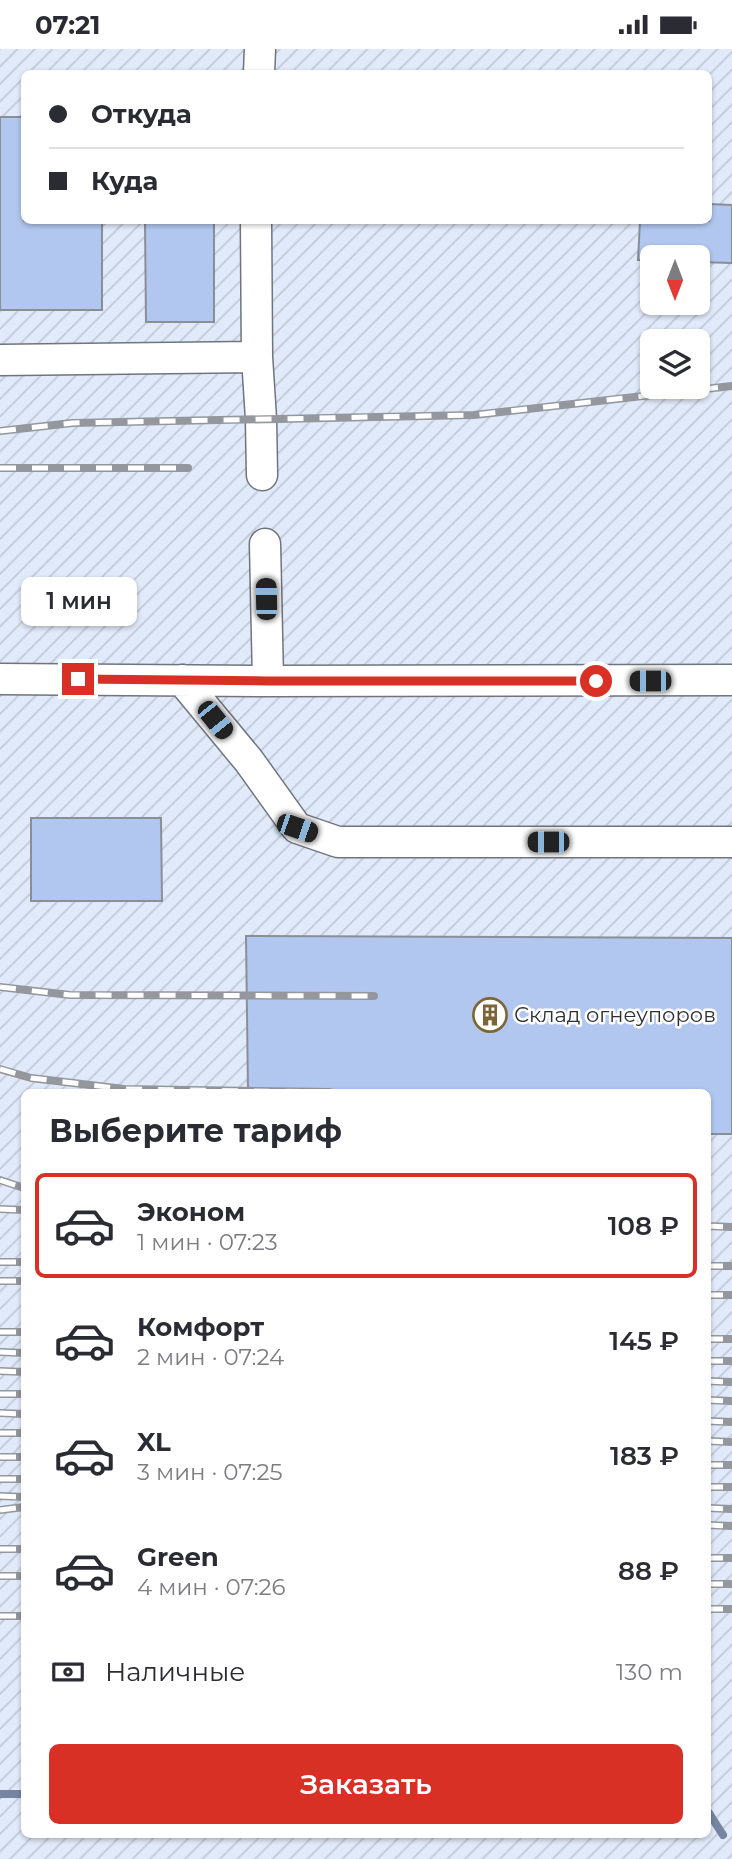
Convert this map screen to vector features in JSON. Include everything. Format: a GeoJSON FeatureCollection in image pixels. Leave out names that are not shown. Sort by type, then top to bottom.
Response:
{"type":"FeatureCollection","features":[{"type":"Feature","properties":{"kind":"lane"},"geometry":{"type":"LineString","coordinates":[[259,70],[260,49]]}},
{"type":"Feature","properties":{"kind":"lane"},"geometry":{"type":"LineString","coordinates":[[256,224],[257,357],[262,475]]}},
{"type":"Feature","properties":{"kind":"lane"},"geometry":{"type":"LineString","coordinates":[[0,360],[257,357]]}},
{"type":"Feature","properties":{"kind":"lane"},"geometry":{"type":"LineString","coordinates":[[265,544],[268,681]]}},
{"type":"Feature","properties":{"kind":"lane"},"geometry":{"type":"LineString","coordinates":[[0,679],[732,680]]}},
{"type":"Feature","properties":{"kind":"lane"},"geometry":{"type":"LineString","coordinates":[[182,680],[248,761],[297,828],[338,842],[732,842]]}},
{"type":"Feature","properties":{"kind":"shaded area"},"geometry":{"type":"Polygon","coordinates":[[[0,49],[732,49],[732,1859],[0,1859],[0,49]]]}},
{"type":"Feature","properties":{"kind":"building"},"geometry":{"type":"Polygon","coordinates":[[[0,117],[21,117],[21,224],[102,224],[102,310],[0,310],[0,117]]]}},
{"type":"Feature","properties":{"kind":"building"},"geometry":{"type":"Polygon","coordinates":[[[712,204],[732,205],[732,263],[710,262],[710,245],[640,245],[640,260],[640,224],[712,224],[712,204]]]}},
{"type":"Feature","properties":{"kind":"building"},"geometry":{"type":"Polygon","coordinates":[[[145,224],[214,224],[214,322],[146,322],[145,224]]]}},
{"type":"Feature","properties":{"kind":"building"},"geometry":{"type":"Polygon","coordinates":[[[31,818],[161,818],[162,901],[31,901],[31,818]]]}},
{"type":"Feature","properties":{"kind":"building","name":"Склад огнеупоров"},"geometry":{"type":"Polygon","coordinates":[[[246,936],[732,938],[732,1134],[711,1134],[711,1089],[248,1089],[246,936]]]}},
{"type":"Feature","properties":{"kind":"waterway"},"geometry":{"type":"LineString","coordinates":[[0,1794],[21,1794]]}},
{"type":"Feature","properties":{"kind":"waterway"},"geometry":{"type":"LineString","coordinates":[[711,1816],[723,1835]]}},
{"type":"Feature","properties":{"kind":"railway"},"geometry":{"type":"LineString","coordinates":[[0,431],[72,423],[474,415],[732,386]]}},
{"type":"Feature","properties":{"kind":"railway"},"geometry":{"type":"LineString","coordinates":[[0,468],[188,468]]}},
{"type":"Feature","properties":{"kind":"railway"},"geometry":{"type":"LineString","coordinates":[[0,987],[70,995],[374,996]]}},
{"type":"Feature","properties":{"kind":"railway"},"geometry":{"type":"LineString","coordinates":[[0,1069],[31,1078],[124,1089]]}},
{"type":"Feature","properties":{"kind":"railway"},"geometry":{"type":"LineString","coordinates":[[0,1180],[21,1187]]}},
{"type":"Feature","properties":{"kind":"railway"},"geometry":{"type":"LineString","coordinates":[[0,1209],[21,1210]]}},
{"type":"Feature","properties":{"kind":"railway"},"geometry":{"type":"LineString","coordinates":[[711,1226],[732,1227]]}},
{"type":"Feature","properties":{"kind":"railway"},"geometry":{"type":"LineString","coordinates":[[0,1262],[21,1262]]}},
{"type":"Feature","properties":{"kind":"railway"},"geometry":{"type":"LineString","coordinates":[[711,1266],[732,1266]]}},
{"type":"Feature","properties":{"kind":"railway"},"geometry":{"type":"LineString","coordinates":[[0,1281],[21,1281]]}},
{"type":"Feature","properties":{"kind":"railway"},"geometry":{"type":"LineString","coordinates":[[711,1295],[732,1295]]}},
{"type":"Feature","properties":{"kind":"railway"},"geometry":{"type":"LineString","coordinates":[[0,1332],[21,1332]]}},
{"type":"Feature","properties":{"kind":"railway"},"geometry":{"type":"LineString","coordinates":[[711,1339],[732,1339]]}},
{"type":"Feature","properties":{"kind":"railway"},"geometry":{"type":"LineString","coordinates":[[0,1352],[21,1353]]}},
{"type":"Feature","properties":{"kind":"railway"},"geometry":{"type":"LineString","coordinates":[[711,1361],[732,1361]]}},
{"type":"Feature","properties":{"kind":"railway"},"geometry":{"type":"LineString","coordinates":[[0,1371],[21,1372]]}},
{"type":"Feature","properties":{"kind":"railway"},"geometry":{"type":"LineString","coordinates":[[711,1381],[732,1382]]}},
{"type":"Feature","properties":{"kind":"railway"},"geometry":{"type":"LineString","coordinates":[[0,1394],[21,1394]]}},
{"type":"Feature","properties":{"kind":"railway"},"geometry":{"type":"LineString","coordinates":[[711,1400],[732,1401]]}},
{"type":"Feature","properties":{"kind":"railway"},"geometry":{"type":"LineString","coordinates":[[0,1413],[21,1414]]}},
{"type":"Feature","properties":{"kind":"railway"},"geometry":{"type":"LineString","coordinates":[[711,1421],[732,1422]]}},
{"type":"Feature","properties":{"kind":"railway"},"geometry":{"type":"LineString","coordinates":[[0,1433],[21,1433]]}},
{"type":"Feature","properties":{"kind":"railway"},"geometry":{"type":"LineString","coordinates":[[711,1441],[732,1442]]}},
{"type":"Feature","properties":{"kind":"railway"},"geometry":{"type":"LineString","coordinates":[[0,1457],[21,1457]]}},
{"type":"Feature","properties":{"kind":"railway"},"geometry":{"type":"LineString","coordinates":[[711,1465],[732,1465]]}},
{"type":"Feature","properties":{"kind":"railway"},"geometry":{"type":"LineString","coordinates":[[0,1479],[21,1479]]}},
{"type":"Feature","properties":{"kind":"railway"},"geometry":{"type":"LineString","coordinates":[[711,1487],[732,1487]]}},
{"type":"Feature","properties":{"kind":"railway"},"geometry":{"type":"LineString","coordinates":[[0,1496],[21,1497]]}},
{"type":"Feature","properties":{"kind":"railway"},"geometry":{"type":"LineString","coordinates":[[0,1510],[21,1507]]}},
{"type":"Feature","properties":{"kind":"railway"},"geometry":{"type":"LineString","coordinates":[[711,1508],[732,1509]]}},
{"type":"Feature","properties":{"kind":"railway"},"geometry":{"type":"LineString","coordinates":[[711,1525],[732,1526]]}},
{"type":"Feature","properties":{"kind":"railway"},"geometry":{"type":"LineString","coordinates":[[0,1549],[21,1549]]}},
{"type":"Feature","properties":{"kind":"railway"},"geometry":{"type":"LineString","coordinates":[[711,1558],[732,1558]]}},
{"type":"Feature","properties":{"kind":"railway"},"geometry":{"type":"LineString","coordinates":[[0,1576],[21,1576]]}},
{"type":"Feature","properties":{"kind":"railway"},"geometry":{"type":"LineString","coordinates":[[711,1584],[732,1584]]}},
{"type":"Feature","properties":{"kind":"railway"},"geometry":{"type":"LineString","coordinates":[[711,1609],[732,1609]]}},
{"type":"Feature","properties":{"kind":"railway"},"geometry":{"type":"LineString","coordinates":[[0,1616],[21,1616]]}},
{"type":"Feature","properties":{"kind":"place","name":"Склад огнеупоров"},"geometry":{"type":"Point","coordinates":[490,1015]}},
{"type":"Feature","properties":{"kind":"route"},"geometry":{"type":"LineString","coordinates":[[78,679],[596,681]]}}]}
